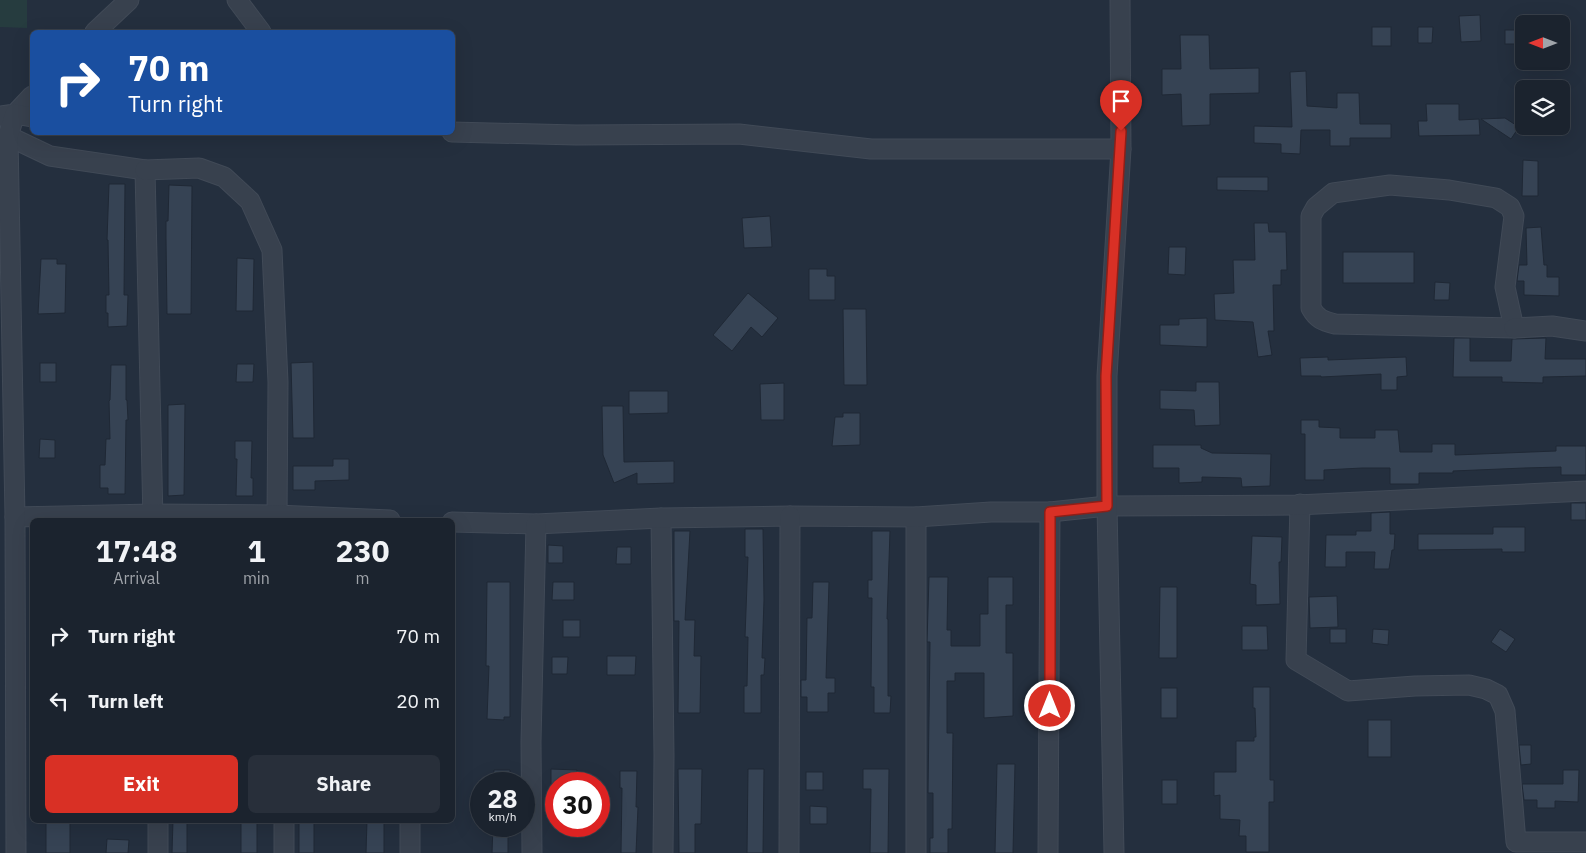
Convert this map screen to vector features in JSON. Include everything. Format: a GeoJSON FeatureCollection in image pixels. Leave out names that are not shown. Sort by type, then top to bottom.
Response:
{"type":"FeatureCollection","features":[{"type":"Feature","properties":{"kind":"street"},"geometry":{"type":"LineString","coordinates":[[97,30],[129,0]]}},
{"type":"Feature","properties":{"kind":"street"},"geometry":{"type":"LineString","coordinates":[[237,0],[260,30]]}},
{"type":"Feature","properties":{"kind":"street"},"geometry":{"type":"LineString","coordinates":[[1114,853],[1106,376],[1121,150],[1120,0]]}},
{"type":"Feature","properties":{"kind":"street"},"geometry":{"type":"LineString","coordinates":[[16,853],[15,517],[8,136],[16,116],[30,98]]}},
{"type":"Feature","properties":{"kind":"street"},"geometry":{"type":"LineString","coordinates":[[455,132],[576,135],[738,134],[871,149],[1121,150]]}},
{"type":"Feature","properties":{"kind":"street"},"geometry":{"type":"LineString","coordinates":[[8,136],[50,156],[144,170],[199,168],[224,177],[250,201],[272,250],[278,382],[277,517]]}},
{"type":"Feature","properties":{"kind":"street"},"geometry":{"type":"LineString","coordinates":[[144,170],[153,517]]}},
{"type":"Feature","properties":{"kind":"street"},"geometry":{"type":"LineString","coordinates":[[1514,328],[1505,288],[1514,216],[1510,207],[1504,202],[1496,198],[1449,190],[1390,185],[1333,193],[1316,207],[1311,216],[1311,308],[1315,316],[1322,321],[1335,324],[1514,328],[1552,326],[1586,331]]}},
{"type":"Feature","properties":{"kind":"street"},"geometry":{"type":"LineString","coordinates":[[455,522],[536,524],[661,518],[916,517],[990,512],[1050,512],[1107,506],[1300,504],[1586,491]]}},
{"type":"Feature","properties":{"kind":"street"},"geometry":{"type":"LineString","coordinates":[[1300,504],[1296,660],[1348,691],[1415,686],[1469,685],[1486,689],[1498,696],[1505,711],[1516,842],[1586,842]]}},
{"type":"Feature","properties":{"kind":"street"},"geometry":{"type":"LineString","coordinates":[[1048,853],[1050,512]]}},
{"type":"Feature","properties":{"kind":"street"},"geometry":{"type":"LineString","coordinates":[[789,853],[790,516]]}},
{"type":"Feature","properties":{"kind":"street"},"geometry":{"type":"LineString","coordinates":[[15,517],[315,518]]}},
{"type":"Feature","properties":{"kind":"street"},"geometry":{"type":"LineString","coordinates":[[916,517],[916,853]]}},
{"type":"Feature","properties":{"kind":"street"},"geometry":{"type":"LineString","coordinates":[[661,518],[664,756],[663,853]]}},
{"type":"Feature","properties":{"kind":"street"},"geometry":{"type":"LineString","coordinates":[[532,853],[531,742],[536,524]]}},
{"type":"Feature","properties":{"kind":"street"},"geometry":{"type":"LineString","coordinates":[[158,823],[158,853]]}},
{"type":"Feature","properties":{"kind":"street"},"geometry":{"type":"LineString","coordinates":[[284,823],[284,853]]}},
{"type":"Feature","properties":{"kind":"street"},"geometry":{"type":"LineString","coordinates":[[410,823],[410,853]]}},
{"type":"Feature","properties":{"kind":"green space"},"geometry":{"type":"Polygon","coordinates":[[[0,0],[27,0],[27,28],[0,27],[0,0]]]}},
{"type":"Feature","properties":{"kind":"building"},"geometry":{"type":"Polygon","coordinates":[[[1480,15],[1481,41],[1461,42],[1459,16],[1480,15]]]}},
{"type":"Feature","properties":{"kind":"building"},"geometry":{"type":"Polygon","coordinates":[[[1372,27],[1391,27],[1391,46],[1372,46],[1372,27]]]}},
{"type":"Feature","properties":{"kind":"building"},"geometry":{"type":"Polygon","coordinates":[[[1418,27],[1433,27],[1432,43],[1418,43],[1418,27]]]}},
{"type":"Feature","properties":{"kind":"building"},"geometry":{"type":"Polygon","coordinates":[[[1505,30],[1515,30],[1515,44],[1505,44],[1505,30]]]}},
{"type":"Feature","properties":{"kind":"building"},"geometry":{"type":"Polygon","coordinates":[[[1180,35],[1209,35],[1210,69],[1259,68],[1259,93],[1210,94],[1210,125],[1182,126],[1181,94],[1162,95],[1162,69],[1181,69],[1180,35]]]}},
{"type":"Feature","properties":{"kind":"building"},"geometry":{"type":"Polygon","coordinates":[[[1306,71],[1307,106],[1337,108],[1337,93],[1359,93],[1360,124],[1391,124],[1391,138],[1350,138],[1350,146],[1330,146],[1330,130],[1301,130],[1300,154],[1281,153],[1281,144],[1254,143],[1254,126],[1292,127],[1290,72],[1306,71]]]}},
{"type":"Feature","properties":{"kind":"building"},"geometry":{"type":"Polygon","coordinates":[[[1426,104],[1459,104],[1459,120],[1479,119],[1480,135],[1419,136],[1418,121],[1427,121],[1426,104]]]}},
{"type":"Feature","properties":{"kind":"building"},"geometry":{"type":"Polygon","coordinates":[[[1505,118],[1515,124],[1515,133],[1511,139],[1481,119],[1505,118]]]}},
{"type":"Feature","properties":{"kind":"building"},"geometry":{"type":"Polygon","coordinates":[[[1523,160],[1538,161],[1538,196],[1522,196],[1523,160]]]}},
{"type":"Feature","properties":{"kind":"building"},"geometry":{"type":"Polygon","coordinates":[[[1217,177],[1268,177],[1268,191],[1217,190],[1217,177]]]}},
{"type":"Feature","properties":{"kind":"building"},"geometry":{"type":"Polygon","coordinates":[[[109,184],[125,184],[124,295],[128,295],[127,326],[108,327],[108,313],[106,313],[106,295],[109,295],[107,240],[109,184]]]}},
{"type":"Feature","properties":{"kind":"building"},"geometry":{"type":"Polygon","coordinates":[[[169,185],[192,186],[191,314],[167,314],[166,221],[168,221],[169,185]]]}},
{"type":"Feature","properties":{"kind":"building"},"geometry":{"type":"Polygon","coordinates":[[[770,216],[772,247],[744,248],[742,218],[770,216]]]}},
{"type":"Feature","properties":{"kind":"building"},"geometry":{"type":"Polygon","coordinates":[[[1254,223],[1268,223],[1269,232],[1286,232],[1287,270],[1281,270],[1281,285],[1273,285],[1274,331],[1268,331],[1272,355],[1258,357],[1253,322],[1215,320],[1214,294],[1234,293],[1233,260],[1255,260],[1254,223]]]}},
{"type":"Feature","properties":{"kind":"building"},"geometry":{"type":"Polygon","coordinates":[[[1541,227],[1544,265],[1547,265],[1547,277],[1559,277],[1559,296],[1524,295],[1524,281],[1517,281],[1519,265],[1527,265],[1526,228],[1541,227]]]}},
{"type":"Feature","properties":{"kind":"building"},"geometry":{"type":"Polygon","coordinates":[[[1169,247],[1186,247],[1185,275],[1168,274],[1169,247]]]}},
{"type":"Feature","properties":{"kind":"building"},"geometry":{"type":"Polygon","coordinates":[[[1343,252],[1414,252],[1414,283],[1343,283],[1343,252]]]}},
{"type":"Feature","properties":{"kind":"building"},"geometry":{"type":"Polygon","coordinates":[[[237,258],[254,259],[253,311],[236,311],[237,258]]]}},
{"type":"Feature","properties":{"kind":"building"},"geometry":{"type":"Polygon","coordinates":[[[41,259],[57,259],[57,264],[66,264],[65,313],[38,314],[41,259]]]}},
{"type":"Feature","properties":{"kind":"building"},"geometry":{"type":"Polygon","coordinates":[[[809,269],[827,269],[827,276],[835,276],[835,300],[809,300],[809,269]]]}},
{"type":"Feature","properties":{"kind":"building"},"geometry":{"type":"Polygon","coordinates":[[[1435,282],[1450,283],[1449,300],[1434,300],[1435,282]]]}},
{"type":"Feature","properties":{"kind":"building"},"geometry":{"type":"Polygon","coordinates":[[[748,293],[778,318],[762,337],[751,327],[732,351],[713,335],[748,293]]]}},
{"type":"Feature","properties":{"kind":"building"},"geometry":{"type":"Polygon","coordinates":[[[843,309],[866,309],[867,385],[844,385],[843,309]]]}},
{"type":"Feature","properties":{"kind":"building"},"geometry":{"type":"Polygon","coordinates":[[[1207,318],[1207,347],[1160,345],[1160,325],[1179,325],[1179,319],[1207,318]]]}},
{"type":"Feature","properties":{"kind":"building"},"geometry":{"type":"Polygon","coordinates":[[[1454,338],[1470,338],[1470,361],[1511,361],[1512,339],[1546,338],[1545,359],[1586,359],[1586,376],[1543,377],[1543,383],[1502,382],[1502,377],[1453,377],[1454,338]]]}},
{"type":"Feature","properties":{"kind":"building"},"geometry":{"type":"Polygon","coordinates":[[[1328,357],[1328,360],[1406,357],[1407,376],[1397,377],[1397,390],[1381,390],[1381,374],[1301,376],[1300,358],[1328,357]]]}},
{"type":"Feature","properties":{"kind":"building"},"geometry":{"type":"Polygon","coordinates":[[[313,362],[314,438],[293,438],[291,363],[313,362]]]}},
{"type":"Feature","properties":{"kind":"building"},"geometry":{"type":"Polygon","coordinates":[[[40,363],[56,363],[56,382],[40,382],[40,363]]]}},
{"type":"Feature","properties":{"kind":"building"},"geometry":{"type":"Polygon","coordinates":[[[237,364],[254,364],[253,382],[236,382],[237,364]]]}},
{"type":"Feature","properties":{"kind":"building"},"geometry":{"type":"Polygon","coordinates":[[[111,365],[126,365],[128,420],[126,420],[125,494],[108,494],[108,488],[100,488],[100,465],[105,465],[106,439],[110,439],[109,401],[111,365]]]}},
{"type":"Feature","properties":{"kind":"building"},"geometry":{"type":"Polygon","coordinates":[[[1196,382],[1219,382],[1220,425],[1195,426],[1194,410],[1160,409],[1160,390],[1196,391],[1196,382]]]}},
{"type":"Feature","properties":{"kind":"building"},"geometry":{"type":"Polygon","coordinates":[[[784,383],[784,420],[761,420],[760,384],[784,383]]]}},
{"type":"Feature","properties":{"kind":"building"},"geometry":{"type":"Polygon","coordinates":[[[629,391],[668,391],[668,413],[629,414],[629,391]]]}},
{"type":"Feature","properties":{"kind":"building"},"geometry":{"type":"Polygon","coordinates":[[[185,404],[184,495],[168,496],[168,405],[185,404]]]}},
{"type":"Feature","properties":{"kind":"building"},"geometry":{"type":"Polygon","coordinates":[[[602,406],[623,406],[624,462],[674,461],[674,483],[637,484],[637,473],[614,483],[603,455],[602,406]]]}},
{"type":"Feature","properties":{"kind":"building"},"geometry":{"type":"Polygon","coordinates":[[[843,413],[860,413],[860,445],[832,446],[835,417],[843,417],[843,413]]]}},
{"type":"Feature","properties":{"kind":"building"},"geometry":{"type":"Polygon","coordinates":[[[1301,420],[1319,420],[1319,427],[1340,428],[1340,438],[1375,438],[1375,430],[1398,430],[1400,452],[1432,452],[1432,444],[1455,444],[1455,455],[1556,451],[1556,446],[1586,446],[1586,475],[1561,475],[1561,467],[1453,471],[1453,473],[1419,473],[1419,484],[1390,484],[1390,468],[1362,468],[1324,470],[1324,480],[1305,480],[1305,434],[1301,434],[1301,420]]]}},
{"type":"Feature","properties":{"kind":"building"},"geometry":{"type":"Polygon","coordinates":[[[40,439],[55,440],[55,458],[39,458],[40,439]]]}},
{"type":"Feature","properties":{"kind":"building"},"geometry":{"type":"Polygon","coordinates":[[[235,441],[252,441],[251,478],[253,478],[253,496],[236,496],[237,459],[235,459],[235,441]]]}},
{"type":"Feature","properties":{"kind":"building"},"geometry":{"type":"Polygon","coordinates":[[[1153,445],[1201,445],[1201,448],[1212,453],[1271,454],[1270,486],[1242,487],[1241,478],[1202,477],[1202,482],[1179,483],[1179,468],[1153,468],[1153,445]]]}},
{"type":"Feature","properties":{"kind":"building"},"geometry":{"type":"Polygon","coordinates":[[[333,459],[349,459],[349,480],[315,481],[315,490],[293,490],[293,466],[333,466],[333,459]]]}},
{"type":"Feature","properties":{"kind":"building"},"geometry":{"type":"Polygon","coordinates":[[[1571,503],[1586,503],[1586,520],[1571,520],[1571,503]]]}},
{"type":"Feature","properties":{"kind":"building"},"geometry":{"type":"Polygon","coordinates":[[[1390,512],[1390,534],[1395,534],[1394,550],[1392,550],[1389,569],[1374,569],[1375,552],[1346,552],[1346,567],[1325,567],[1326,535],[1356,535],[1356,531],[1371,531],[1371,513],[1390,512]]]}},
{"type":"Feature","properties":{"kind":"building"},"geometry":{"type":"Polygon","coordinates":[[[1493,527],[1525,527],[1525,552],[1502,552],[1502,549],[1418,550],[1418,534],[1493,534],[1493,527]]]}},
{"type":"Feature","properties":{"kind":"building"},"geometry":{"type":"Polygon","coordinates":[[[745,529],[763,529],[764,600],[762,658],[765,658],[764,675],[761,675],[761,713],[744,713],[744,686],[747,686],[748,637],[745,637],[748,557],[745,557],[745,529]]]}},
{"type":"Feature","properties":{"kind":"building"},"geometry":{"type":"Polygon","coordinates":[[[674,531],[690,531],[685,620],[695,620],[694,656],[701,656],[700,713],[678,713],[679,621],[674,621],[674,531]]]}},
{"type":"Feature","properties":{"kind":"building"},"geometry":{"type":"Polygon","coordinates":[[[872,531],[890,531],[887,619],[888,696],[891,696],[890,713],[874,713],[874,687],[871,687],[872,598],[868,598],[868,580],[872,580],[872,531]]]}},
{"type":"Feature","properties":{"kind":"building"},"geometry":{"type":"Polygon","coordinates":[[[1252,536],[1282,537],[1281,562],[1279,562],[1280,604],[1256,605],[1256,585],[1250,584],[1252,536]]]}},
{"type":"Feature","properties":{"kind":"building"},"geometry":{"type":"Polygon","coordinates":[[[548,545],[563,546],[563,563],[548,563],[548,545]]]}},
{"type":"Feature","properties":{"kind":"building"},"geometry":{"type":"Polygon","coordinates":[[[617,547],[631,547],[631,564],[616,564],[617,547]]]}},
{"type":"Feature","properties":{"kind":"building"},"geometry":{"type":"Polygon","coordinates":[[[929,577],[948,577],[947,630],[951,630],[951,646],[980,646],[980,614],[988,614],[988,577],[1013,577],[1013,605],[1006,605],[1006,653],[1013,653],[1013,716],[984,718],[984,673],[955,673],[955,681],[947,681],[947,733],[953,733],[952,829],[948,829],[948,853],[930,853],[930,838],[933,838],[933,793],[928,793],[930,642],[927,642],[929,577]]]}},
{"type":"Feature","properties":{"kind":"building"},"geometry":{"type":"Polygon","coordinates":[[[487,582],[510,582],[510,717],[504,717],[504,720],[487,719],[489,666],[486,666],[487,582]]]}},
{"type":"Feature","properties":{"kind":"building"},"geometry":{"type":"Polygon","coordinates":[[[553,582],[574,582],[574,600],[552,600],[553,582]]]}},
{"type":"Feature","properties":{"kind":"building"},"geometry":{"type":"Polygon","coordinates":[[[813,582],[829,582],[826,678],[835,678],[835,693],[828,693],[828,712],[807,712],[807,697],[801,697],[801,680],[806,680],[807,618],[812,618],[813,582]]]}},
{"type":"Feature","properties":{"kind":"building"},"geometry":{"type":"Polygon","coordinates":[[[1160,587],[1177,587],[1177,658],[1159,658],[1160,587]]]}},
{"type":"Feature","properties":{"kind":"building"},"geometry":{"type":"Polygon","coordinates":[[[1337,596],[1338,627],[1310,628],[1309,597],[1337,596]]]}},
{"type":"Feature","properties":{"kind":"building"},"geometry":{"type":"Polygon","coordinates":[[[563,620],[580,620],[580,637],[563,637],[563,620]]]}},
{"type":"Feature","properties":{"kind":"building"},"geometry":{"type":"Polygon","coordinates":[[[1242,626],[1267,626],[1268,650],[1242,650],[1242,626]]]}},
{"type":"Feature","properties":{"kind":"building"},"geometry":{"type":"Polygon","coordinates":[[[1330,629],[1346,629],[1346,643],[1330,643],[1330,629]]]}},
{"type":"Feature","properties":{"kind":"building"},"geometry":{"type":"Polygon","coordinates":[[[1373,629],[1389,630],[1388,645],[1372,643],[1373,629]]]}},
{"type":"Feature","properties":{"kind":"building"},"geometry":{"type":"Polygon","coordinates":[[[1500,629],[1515,639],[1506,652],[1491,642],[1500,629]]]}},
{"type":"Feature","properties":{"kind":"building"},"geometry":{"type":"Polygon","coordinates":[[[607,656],[636,656],[635,675],[607,675],[607,656]]]}},
{"type":"Feature","properties":{"kind":"building"},"geometry":{"type":"Polygon","coordinates":[[[552,657],[568,657],[567,674],[552,674],[552,657]]]}},
{"type":"Feature","properties":{"kind":"building"},"geometry":{"type":"Polygon","coordinates":[[[1253,687],[1270,687],[1270,780],[1274,780],[1274,802],[1269,802],[1269,852],[1246,852],[1246,836],[1239,836],[1240,820],[1220,819],[1220,795],[1214,796],[1214,772],[1236,772],[1236,741],[1254,741],[1254,737],[1256,737],[1253,687]]]}},
{"type":"Feature","properties":{"kind":"building"},"geometry":{"type":"Polygon","coordinates":[[[1161,688],[1177,688],[1177,718],[1161,718],[1161,688]]]}},
{"type":"Feature","properties":{"kind":"building"},"geometry":{"type":"Polygon","coordinates":[[[1368,720],[1391,720],[1391,757],[1368,757],[1368,720]]]}},
{"type":"Feature","properties":{"kind":"building"},"geometry":{"type":"Polygon","coordinates":[[[1519,745],[1531,745],[1531,764],[1521,765],[1519,745]]]}},
{"type":"Feature","properties":{"kind":"building"},"geometry":{"type":"Polygon","coordinates":[[[997,764],[1015,764],[1013,853],[995,853],[997,764]]]}},
{"type":"Feature","properties":{"kind":"building"},"geometry":{"type":"Polygon","coordinates":[[[551,769],[577,770],[577,772],[551,772],[551,769]]]}},
{"type":"Feature","properties":{"kind":"building"},"geometry":{"type":"Polygon","coordinates":[[[678,769],[702,769],[701,824],[695,824],[695,853],[679,853],[678,769]]]}},
{"type":"Feature","properties":{"kind":"building"},"geometry":{"type":"Polygon","coordinates":[[[748,769],[764,769],[763,853],[747,853],[748,769]]]}},
{"type":"Feature","properties":{"kind":"building"},"geometry":{"type":"Polygon","coordinates":[[[863,769],[889,769],[888,853],[870,853],[871,789],[863,789],[863,769]]]}},
{"type":"Feature","properties":{"kind":"building"},"geometry":{"type":"Polygon","coordinates":[[[494,770],[510,770],[510,772],[494,772],[494,770]]]}},
{"type":"Feature","properties":{"kind":"building"},"geometry":{"type":"Polygon","coordinates":[[[1563,770],[1579,770],[1578,802],[1555,801],[1555,808],[1537,808],[1537,800],[1524,800],[1522,784],[1563,784],[1563,770]]]}},
{"type":"Feature","properties":{"kind":"building"},"geometry":{"type":"Polygon","coordinates":[[[620,771],[637,771],[636,853],[621,853],[622,788],[620,788],[620,771]]]}},
{"type":"Feature","properties":{"kind":"building"},"geometry":{"type":"Polygon","coordinates":[[[806,772],[823,772],[823,790],[806,790],[806,772]]]}},
{"type":"Feature","properties":{"kind":"building"},"geometry":{"type":"Polygon","coordinates":[[[1162,780],[1177,780],[1177,804],[1162,804],[1162,780]]]}},
{"type":"Feature","properties":{"kind":"building"},"geometry":{"type":"Polygon","coordinates":[[[810,806],[827,807],[827,824],[810,824],[810,806]]]}},
{"type":"Feature","properties":{"kind":"building"},"geometry":{"type":"Polygon","coordinates":[[[46,823],[70,823],[70,853],[46,853],[46,823]]]}},
{"type":"Feature","properties":{"kind":"building"},"geometry":{"type":"Polygon","coordinates":[[[173,823],[187,823],[187,853],[172,853],[173,823]]]}},
{"type":"Feature","properties":{"kind":"building"},"geometry":{"type":"Polygon","coordinates":[[[241,823],[257,823],[257,853],[241,853],[241,823]]]}},
{"type":"Feature","properties":{"kind":"building"},"geometry":{"type":"Polygon","coordinates":[[[299,823],[314,823],[314,853],[299,853],[299,823]]]}},
{"type":"Feature","properties":{"kind":"building"},"geometry":{"type":"Polygon","coordinates":[[[367,823],[384,823],[384,853],[366,853],[367,823]]]}},
{"type":"Feature","properties":{"kind":"building"},"geometry":{"type":"Polygon","coordinates":[[[493,837],[508,837],[508,853],[492,853],[493,837]]]}},
{"type":"Feature","properties":{"kind":"building"},"geometry":{"type":"Polygon","coordinates":[[[107,839],[129,840],[128,853],[106,853],[107,839]]]}},
{"type":"Feature","properties":{"kind":"route"},"geometry":{"type":"LineString","coordinates":[[1050,706],[1050,512],[1107,506],[1106,376],[1121,131]]}}]}
